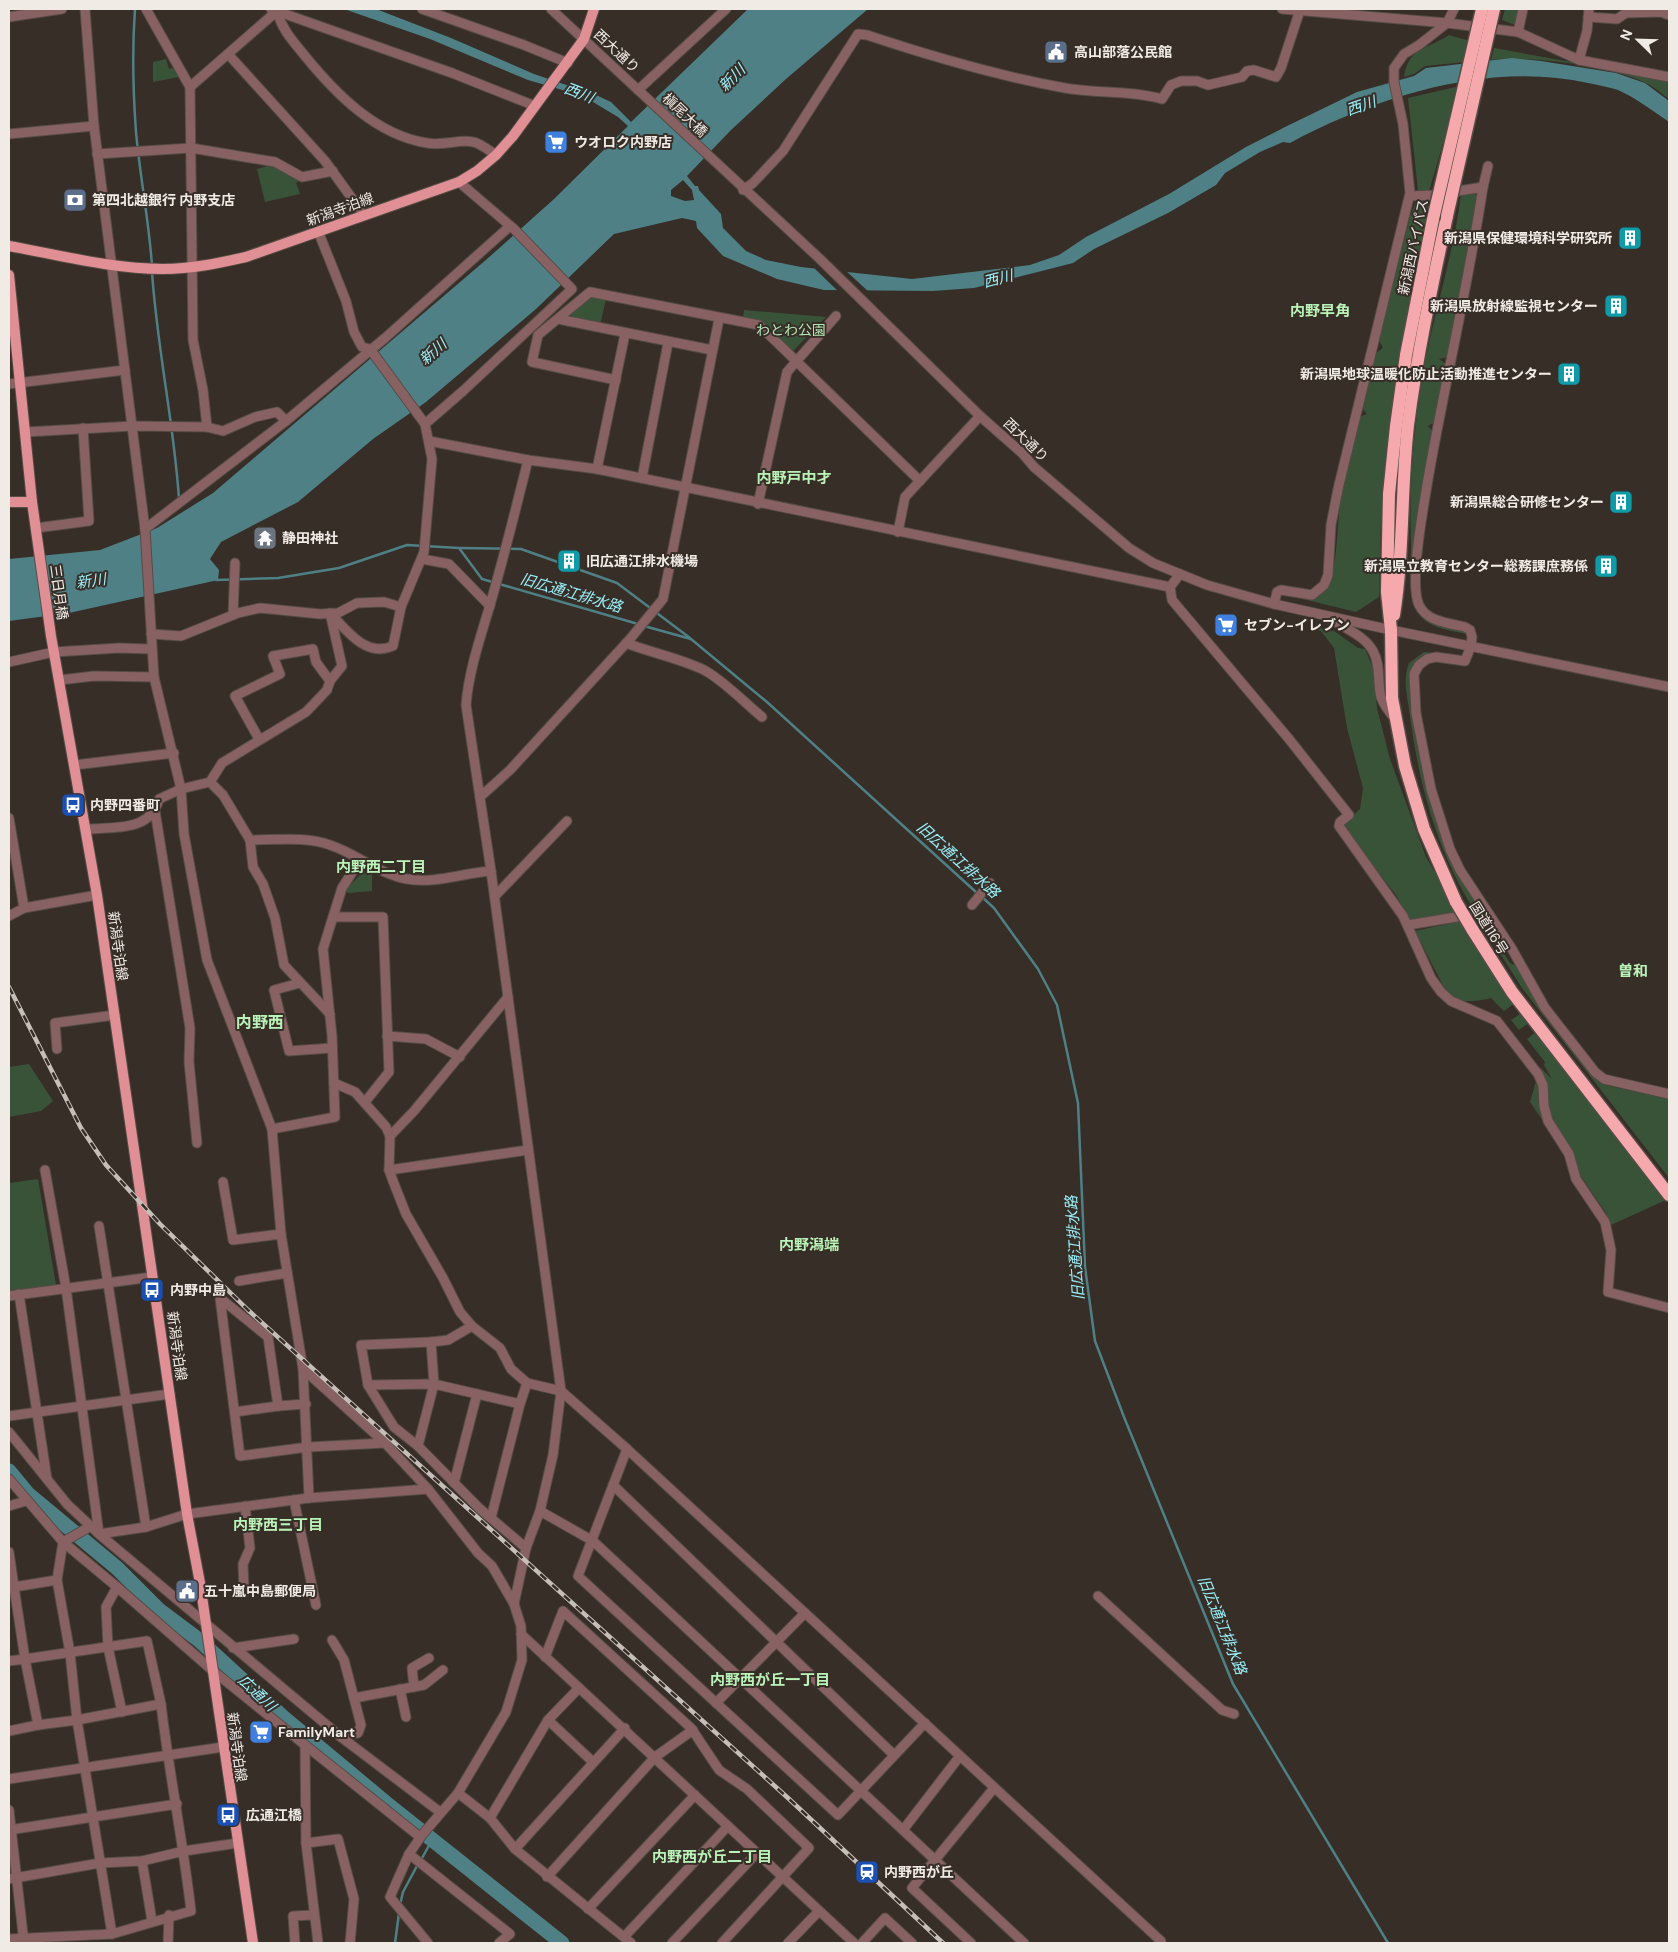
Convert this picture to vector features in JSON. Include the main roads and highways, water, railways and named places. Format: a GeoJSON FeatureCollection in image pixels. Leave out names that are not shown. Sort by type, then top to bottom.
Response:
{"type":"FeatureCollection","features":[{"type":"Feature","properties":{"kind":"highway","name":"新潟西バイパス"},"geometry":{"type":"LineString","coordinates":[[1392,630],[1387,592],[1389,494],[1406,355],[1433,219],[1482,9]]}},
{"type":"Feature","properties":{"kind":"highway","name":"新潟西バイパス"},"geometry":{"type":"LineString","coordinates":[[1392,630],[1397,595],[1408,427],[1417,366],[1447,216],[1494,9]]}},
{"type":"Feature","properties":{"kind":"highway","name":"国道116号"},"geometry":{"type":"LineString","coordinates":[[1392,630],[1392,698],[1405,766],[1424,829],[1456,902],[1518,999],[1669,1195]]}},
{"type":"Feature","properties":{"kind":"main road","name":"新潟寺泊線"},"geometry":{"type":"LineString","coordinates":[[9,246],[111,264],[163,269],[192,268],[246,257],[459,182],[477,171],[496,155],[535,106],[584,39],[594,9]]}},
{"type":"Feature","properties":{"kind":"main road"},"geometry":{"type":"LineString","coordinates":[[9,275],[32,502],[9,502]]}},
{"type":"Feature","properties":{"kind":"main road","name":"三日月橋"},"geometry":{"type":"LineString","coordinates":[[32,502],[51,636]]}},
{"type":"Feature","properties":{"kind":"main road","name":"新潟寺泊線"},"geometry":{"type":"LineString","coordinates":[[51,636],[97,895],[187,1514],[253,1943]]}},
{"type":"Feature","properties":{"kind":"water"},"geometry":{"type":"Polygon","coordinates":[[[344,9],[376,9],[451,38],[534,74],[596,95],[611,102],[631,122],[748,9],[868,9],[786,79],[731,130],[687,176],[695,186],[698,186],[699,190],[721,214],[723,228],[746,251],[766,260],[801,267],[912,279],[1030,265],[1059,255],[1086,237],[1169,194],[1246,147],[1285,127],[1357,92],[1414,76],[1426,68],[1512,58],[1616,73],[1645,83],[1669,101],[1669,122],[1618,90],[1551,77],[1512,76],[1435,87],[1359,111],[1290,143],[1283,142],[1260,152],[1225,173],[1216,185],[1168,213],[1094,249],[1073,263],[974,288],[933,291],[824,290],[777,279],[723,256],[697,228],[696,221],[682,218],[614,234],[536,309],[426,402],[373,439],[298,502],[221,542],[210,559],[219,570],[218,580],[69,613],[9,621],[9,559],[100,550],[157,528],[213,493],[487,259],[554,199],[628,126],[618,117],[583,96],[528,80],[430,39],[344,9]],[[683,180],[671,190],[671,196],[685,201],[694,200],[692,190],[683,180]]]}},
{"type":"Feature","properties":{"kind":"waterway"},"geometry":{"type":"LineString","coordinates":[[135,9],[133,55],[135,117],[152,266]]}},
{"type":"Feature","properties":{"kind":"waterway"},"geometry":{"type":"LineString","coordinates":[[152,272],[179,499]]}},
{"type":"Feature","properties":{"kind":"waterway","name":"旧広通江排水路"},"geometry":{"type":"LineString","coordinates":[[216,580],[278,578],[339,568],[407,545],[459,548],[482,579],[638,624]]}},
{"type":"Feature","properties":{"kind":"waterway","name":"旧広通江排水路"},"geometry":{"type":"LineString","coordinates":[[460,548],[521,549],[617,583],[690,638]]}},
{"type":"Feature","properties":{"kind":"waterway","name":"旧広通江排水路"},"geometry":{"type":"LineString","coordinates":[[644,626],[691,639],[767,702],[977,893]]}},
{"type":"Feature","properties":{"kind":"waterway","name":"旧広通江排水路"},"geometry":{"type":"LineString","coordinates":[[982,897],[994,908],[1038,969],[1057,1005],[1078,1103],[1085,1267],[1095,1341],[1124,1417],[1233,1684],[1388,1943]]}},
{"type":"Feature","properties":{"kind":"waterway","name":"広通川"},"geometry":{"type":"LineString","coordinates":[[9,1471],[28,1494],[117,1568],[159,1610],[199,1640],[284,1718],[386,1803],[562,1943]]}},
{"type":"Feature","properties":{"kind":"waterway"},"geometry":{"type":"LineString","coordinates":[[421,1860],[432,1840]]}},
{"type":"Feature","properties":{"kind":"waterway"},"geometry":{"type":"LineString","coordinates":[[400,1905],[403,1892],[418,1864]]}},
{"type":"Feature","properties":{"kind":"waterway"},"geometry":{"type":"LineString","coordinates":[[395,1943],[399,1913]]}},
{"type":"Feature","properties":{"kind":"railway"},"geometry":{"type":"LineString","coordinates":[[9,987],[81,1128],[106,1165],[160,1224],[248,1310],[788,1798],[943,1943]]}},
{"type":"Feature","properties":{"kind":"place","name":"高山部落公民館"},"geometry":{"type":"Point","coordinates":[1056,52]}},
{"type":"Feature","properties":{"kind":"place","name":"ウオロク内野店"},"geometry":{"type":"Point","coordinates":[556,142]}},
{"type":"Feature","properties":{"kind":"place","name":"第四北越銀行 内野支店"},"geometry":{"type":"Point","coordinates":[75,200]}},
{"type":"Feature","properties":{"kind":"place","name":"新潟県保健環境科学研究所"},"geometry":{"type":"Point","coordinates":[1630,238]}},
{"type":"Feature","properties":{"kind":"place","name":"新潟県放射線監視センター"},"geometry":{"type":"Point","coordinates":[1616,306]}},
{"type":"Feature","properties":{"kind":"place","name":"新潟県地球温暖化防止活動推進センター"},"geometry":{"type":"Point","coordinates":[1569,374]}},
{"type":"Feature","properties":{"kind":"place","name":"新潟県総合研修センター"},"geometry":{"type":"Point","coordinates":[1621,502]}},
{"type":"Feature","properties":{"kind":"place","name":"静田神社"},"geometry":{"type":"Point","coordinates":[265,538]}},
{"type":"Feature","properties":{"kind":"place","name":"旧広通江排水機場"},"geometry":{"type":"Point","coordinates":[569,561]}},
{"type":"Feature","properties":{"kind":"place","name":"新潟県立教育センター総務課庶務係"},"geometry":{"type":"Point","coordinates":[1606,566]}},
{"type":"Feature","properties":{"kind":"place","name":"セブン-イレブン"},"geometry":{"type":"Point","coordinates":[1226,625]}},
{"type":"Feature","properties":{"kind":"place","name":"内野四番町"},"geometry":{"type":"Point","coordinates":[73,805]}},
{"type":"Feature","properties":{"kind":"place","name":"内野中島"},"geometry":{"type":"Point","coordinates":[152,1290]}},
{"type":"Feature","properties":{"kind":"place","name":"五十嵐中島郵便局"},"geometry":{"type":"Point","coordinates":[187,1591]}},
{"type":"Feature","properties":{"kind":"place","name":"FamilyMart"},"geometry":{"type":"Point","coordinates":[261,1732]}},
{"type":"Feature","properties":{"kind":"place","name":"広通江橋"},"geometry":{"type":"Point","coordinates":[228,1815]}},
{"type":"Feature","properties":{"kind":"place","name":"内野西が丘"},"geometry":{"type":"Point","coordinates":[867,1872]}},
{"type":"Feature","properties":{"kind":"district","name":"内野早角"},"geometry":{"type":"Point","coordinates":[1320,311]}},
{"type":"Feature","properties":{"kind":"district","name":"内野戸中才"},"geometry":{"type":"Point","coordinates":[794,478]}},
{"type":"Feature","properties":{"kind":"district","name":"内野西二丁目"},"geometry":{"type":"Point","coordinates":[381,867]}},
{"type":"Feature","properties":{"kind":"district","name":"曽和"},"geometry":{"type":"Point","coordinates":[1633,971]}},
{"type":"Feature","properties":{"kind":"district","name":"内野西"},"geometry":{"type":"Point","coordinates":[260,1022]}},
{"type":"Feature","properties":{"kind":"district","name":"内野潟端"},"geometry":{"type":"Point","coordinates":[809,1245]}},
{"type":"Feature","properties":{"kind":"district","name":"内野西三丁目"},"geometry":{"type":"Point","coordinates":[278,1525]}},
{"type":"Feature","properties":{"kind":"district","name":"内野西が丘一丁目"},"geometry":{"type":"Point","coordinates":[770,1680]}},
{"type":"Feature","properties":{"kind":"district","name":"内野西が丘二丁目"},"geometry":{"type":"Point","coordinates":[712,1857]}},
{"type":"Feature","properties":{"kind":"water label","name":"新川"},"geometry":{"type":"Point","coordinates":[732,78]}},
{"type":"Feature","properties":{"kind":"water label","name":"西川"},"geometry":{"type":"Point","coordinates":[579,93]}},
{"type":"Feature","properties":{"kind":"water label","name":"西川"},"geometry":{"type":"Point","coordinates":[1361,106]}},
{"type":"Feature","properties":{"kind":"water label","name":"西川"},"geometry":{"type":"Point","coordinates":[998,279]}},
{"type":"Feature","properties":{"kind":"water label","name":"新川"},"geometry":{"type":"Point","coordinates":[433,352]}},
{"type":"Feature","properties":{"kind":"water label","name":"新川"},"geometry":{"type":"Point","coordinates":[91,581]}},
{"type":"Feature","properties":{"kind":"park label","name":"わとわ公園"},"geometry":{"type":"Point","coordinates":[791,330]}}]}
